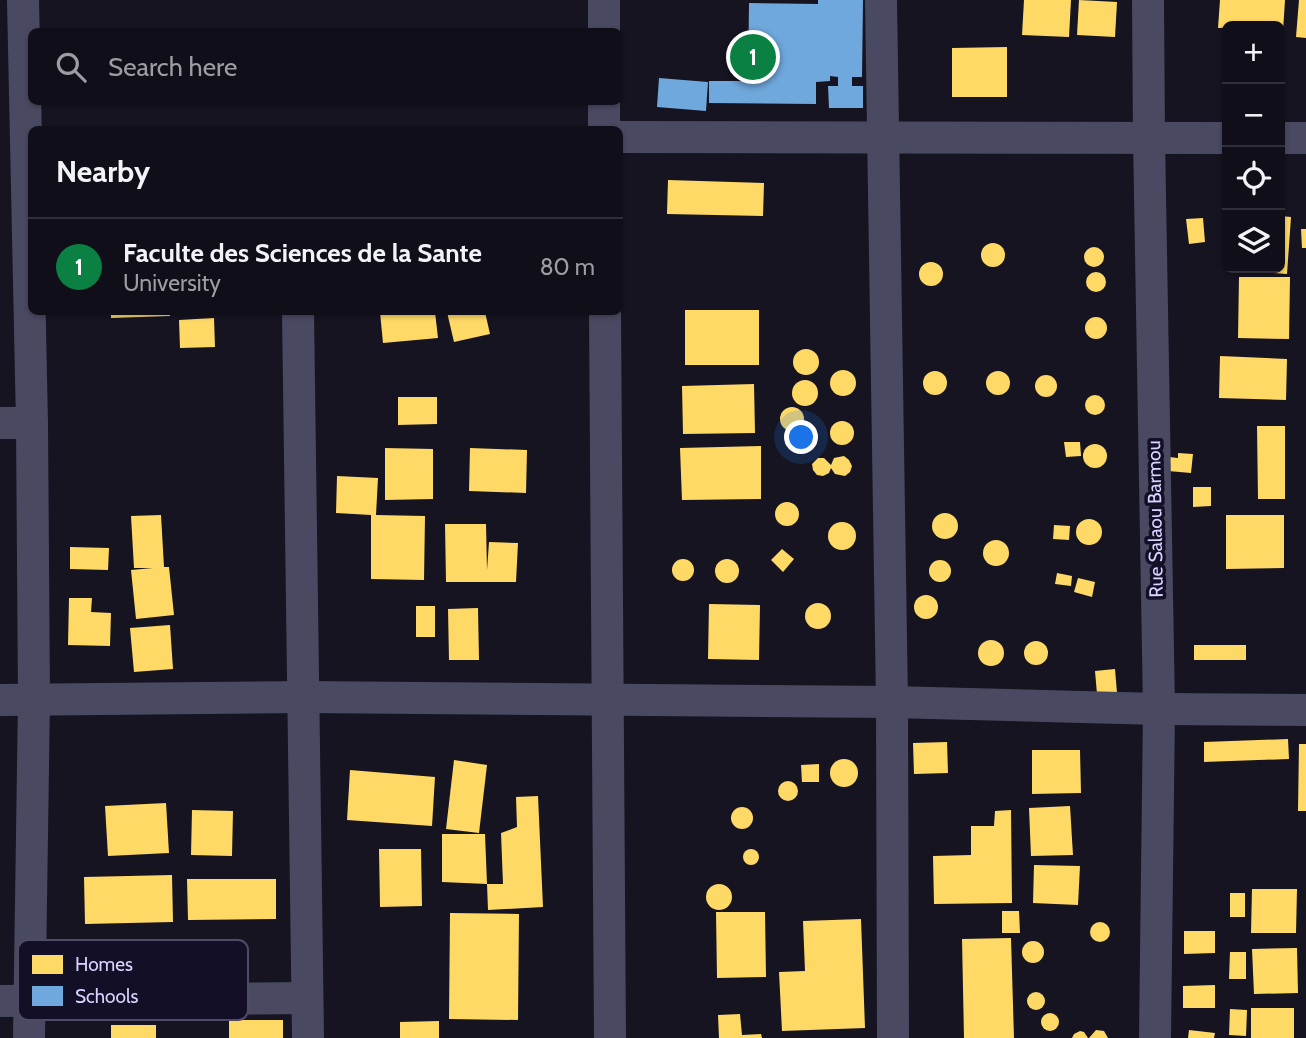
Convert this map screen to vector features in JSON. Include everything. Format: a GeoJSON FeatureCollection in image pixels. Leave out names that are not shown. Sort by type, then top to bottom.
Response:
{"type":"FeatureCollection","features":[{"type":"Feature","properties":{"kind":"street"},"geometry":{"type":"LineString","coordinates":[[18,940],[34,699],[32,423],[19,147],[23,0]]}},
{"type":"Feature","properties":{"kind":"street"},"geometry":{"type":"LineString","coordinates":[[604,0],[604,28]]}},
{"type":"Feature","properties":{"kind":"street"},"geometry":{"type":"LineString","coordinates":[[881,0],[892,702],[893,1038]]}},
{"type":"Feature","properties":{"kind":"street","name":"Rue Salaou Barmou"},"geometry":{"type":"LineString","coordinates":[[1148,0],[1159,709],[1155,1038]]}},
{"type":"Feature","properties":{"kind":"street"},"geometry":{"type":"LineString","coordinates":[[604,105],[604,126]]}},
{"type":"Feature","properties":{"kind":"street"},"geometry":{"type":"LineString","coordinates":[[623,137],[1222,138]]}},
{"type":"Feature","properties":{"kind":"street"},"geometry":{"type":"LineString","coordinates":[[1285,138],[1306,138]]}},
{"type":"Feature","properties":{"kind":"street"},"geometry":{"type":"LineString","coordinates":[[298,315],[308,1038]]}},
{"type":"Feature","properties":{"kind":"street"},"geometry":{"type":"LineString","coordinates":[[605,315],[610,1038]]}},
{"type":"Feature","properties":{"kind":"street"},"geometry":{"type":"LineString","coordinates":[[0,423],[32,423]]}},
{"type":"Feature","properties":{"kind":"street"},"geometry":{"type":"LineString","coordinates":[[0,700],[303,697],[607,699],[1306,710]]}},
{"type":"Feature","properties":{"kind":"street"},"geometry":{"type":"LineString","coordinates":[[14,1001],[18,941]]}},
{"type":"Feature","properties":{"kind":"street"},"geometry":{"type":"LineString","coordinates":[[248,999],[307,998]]}},
{"type":"Feature","properties":{"kind":"street"},"geometry":{"type":"LineString","coordinates":[[22,1020],[29,1038]]}},
{"type":"Feature","properties":{"kind":"building: Homes"},"geometry":{"type":"Polygon","coordinates":[[[1024,0],[1071,0],[1069,37],[1022,35],[1024,0]]]}},
{"type":"Feature","properties":{"kind":"building: Homes"},"geometry":{"type":"Polygon","coordinates":[[[1079,0],[1117,2],[1115,37],[1077,35],[1079,0]]]}},
{"type":"Feature","properties":{"kind":"building: Homes"},"geometry":{"type":"Polygon","coordinates":[[[1220,0],[1285,0],[1284,21],[1222,21],[1222,28],[1218,28],[1220,0]]]}},
{"type":"Feature","properties":{"kind":"building: Homes"},"geometry":{"type":"Polygon","coordinates":[[[1299,0],[1306,0],[1306,38],[1296,37],[1299,0]]]}},
{"type":"Feature","properties":{"kind":"building: Homes"},"geometry":{"type":"Polygon","coordinates":[[[1007,47],[1007,97],[952,97],[952,48],[1007,47]]]}},
{"type":"Feature","properties":{"kind":"building: Homes"},"geometry":{"type":"Polygon","coordinates":[[[668,180],[764,183],[763,216],[667,214],[668,180]]]}},
{"type":"Feature","properties":{"kind":"building: Homes"},"geometry":{"type":"Polygon","coordinates":[[[1285,216],[1291,217],[1287,274],[1274,273],[1285,273],[1285,216]]]}},
{"type":"Feature","properties":{"kind":"building: Homes"},"geometry":{"type":"Polygon","coordinates":[[[1203,218],[1205,242],[1189,244],[1186,219],[1203,218]]]}},
{"type":"Feature","properties":{"kind":"building: Homes"},"geometry":{"type":"Polygon","coordinates":[[[1301,229],[1306,229],[1306,248],[1302,248],[1301,229]]]}},
{"type":"Feature","properties":{"kind":"building: Homes"},"geometry":{"type":"Polygon","coordinates":[[[993,243],[1001,247],[1005,255],[1001,263],[993,267],[985,263],[981,255],[985,247],[993,243]]]}},
{"type":"Feature","properties":{"kind":"building: Homes"},"geometry":{"type":"Polygon","coordinates":[[[1094,247],[1101,250],[1104,257],[1101,264],[1094,267],[1087,264],[1084,257],[1087,250],[1094,247]]]}},
{"type":"Feature","properties":{"kind":"building: Homes"},"geometry":{"type":"Polygon","coordinates":[[[931,262],[939,266],[943,274],[939,282],[931,286],[923,282],[919,274],[923,266],[931,262]]]}},
{"type":"Feature","properties":{"kind":"building: Homes"},"geometry":{"type":"Polygon","coordinates":[[[1096,272],[1103,275],[1106,282],[1103,289],[1096,292],[1089,289],[1086,282],[1089,275],[1096,272]]]}},
{"type":"Feature","properties":{"kind":"building: Homes"},"geometry":{"type":"Polygon","coordinates":[[[1239,277],[1290,277],[1289,339],[1238,338],[1239,277]]]}},
{"type":"Feature","properties":{"kind":"building: Homes"},"geometry":{"type":"Polygon","coordinates":[[[685,310],[759,310],[759,365],[685,365],[685,310]]]}},
{"type":"Feature","properties":{"kind":"building: Homes"},"geometry":{"type":"Polygon","coordinates":[[[111,315],[170,315],[170,316],[111,318],[111,315]]]}},
{"type":"Feature","properties":{"kind":"building: Homes"},"geometry":{"type":"Polygon","coordinates":[[[380,315],[435,315],[438,338],[383,343],[380,315]]]}},
{"type":"Feature","properties":{"kind":"building: Homes"},"geometry":{"type":"Polygon","coordinates":[[[448,315],[486,315],[490,334],[454,342],[448,315]]]}},
{"type":"Feature","properties":{"kind":"building: Homes"},"geometry":{"type":"Polygon","coordinates":[[[1096,317],[1104,320],[1107,328],[1104,336],[1096,339],[1088,336],[1085,328],[1088,320],[1096,317]]]}},
{"type":"Feature","properties":{"kind":"building: Homes"},"geometry":{"type":"Polygon","coordinates":[[[214,318],[215,347],[180,348],[179,320],[214,318]]]}},
{"type":"Feature","properties":{"kind":"building: Homes"},"geometry":{"type":"Polygon","coordinates":[[[806,349],[815,353],[819,362],[815,371],[806,375],[797,371],[793,362],[797,353],[806,349]]]}},
{"type":"Feature","properties":{"kind":"building: Homes"},"geometry":{"type":"Polygon","coordinates":[[[1220,356],[1287,359],[1286,400],[1219,398],[1220,356]]]}},
{"type":"Feature","properties":{"kind":"building: Homes"},"geometry":{"type":"Polygon","coordinates":[[[843,370],[852,374],[856,383],[852,392],[843,396],[834,392],[830,383],[834,374],[843,370]]]}},
{"type":"Feature","properties":{"kind":"building: Homes"},"geometry":{"type":"Polygon","coordinates":[[[935,371],[944,374],[947,383],[944,392],[935,395],[926,392],[923,383],[926,374],[935,371]]]}},
{"type":"Feature","properties":{"kind":"building: Homes"},"geometry":{"type":"Polygon","coordinates":[[[998,371],[1009,378],[1010,383],[1003,394],[998,395],[987,388],[986,383],[993,372],[998,371]]]}},
{"type":"Feature","properties":{"kind":"building: Homes"},"geometry":{"type":"Polygon","coordinates":[[[1046,375],[1054,378],[1057,386],[1054,394],[1046,397],[1038,394],[1035,386],[1038,378],[1046,375]]]}},
{"type":"Feature","properties":{"kind":"building: Homes"},"geometry":{"type":"Polygon","coordinates":[[[805,380],[814,384],[818,393],[814,402],[805,406],[796,402],[792,393],[796,384],[805,380]]]}},
{"type":"Feature","properties":{"kind":"building: Homes"},"geometry":{"type":"Polygon","coordinates":[[[754,384],[755,433],[683,434],[682,386],[754,384]]]}},
{"type":"Feature","properties":{"kind":"building: Homes"},"geometry":{"type":"Polygon","coordinates":[[[1095,395],[1102,398],[1105,405],[1102,412],[1095,415],[1088,412],[1085,405],[1088,398],[1095,395]]]}},
{"type":"Feature","properties":{"kind":"building: Homes"},"geometry":{"type":"Polygon","coordinates":[[[398,397],[437,397],[437,424],[398,425],[398,397]]]}},
{"type":"Feature","properties":{"kind":"building: Homes"},"geometry":{"type":"Polygon","coordinates":[[[792,407],[800,411],[804,419],[800,427],[792,431],[784,427],[780,419],[784,411],[792,407]]]}},
{"type":"Feature","properties":{"kind":"building: Homes"},"geometry":{"type":"Polygon","coordinates":[[[842,421],[853,428],[854,433],[847,444],[842,445],[831,438],[830,433],[837,422],[842,421]]]}},
{"type":"Feature","properties":{"kind":"building: Homes"},"geometry":{"type":"Polygon","coordinates":[[[1257,426],[1285,426],[1285,499],[1258,499],[1257,426]]]}},
{"type":"Feature","properties":{"kind":"building: Homes"},"geometry":{"type":"Polygon","coordinates":[[[1064,442],[1080,442],[1081,456],[1066,457],[1064,442]]]}},
{"type":"Feature","properties":{"kind":"building: Homes"},"geometry":{"type":"Polygon","coordinates":[[[1095,444],[1103,448],[1107,456],[1103,464],[1095,468],[1087,464],[1083,456],[1087,448],[1095,444]]]}},
{"type":"Feature","properties":{"kind":"building: Homes"},"geometry":{"type":"Polygon","coordinates":[[[761,446],[761,499],[682,500],[680,448],[761,446]]]}},
{"type":"Feature","properties":{"kind":"building: Homes"},"geometry":{"type":"Polygon","coordinates":[[[385,448],[433,449],[433,499],[385,500],[385,448]]]}},
{"type":"Feature","properties":{"kind":"building: Homes"},"geometry":{"type":"Polygon","coordinates":[[[470,448],[527,450],[526,493],[469,491],[470,448]]]}},
{"type":"Feature","properties":{"kind":"building: Homes"},"geometry":{"type":"Polygon","coordinates":[[[1178,453],[1193,454],[1191,473],[1168,471],[1169,457],[1178,458],[1178,453]]]}},
{"type":"Feature","properties":{"kind":"building: Homes"},"geometry":{"type":"Polygon","coordinates":[[[844,456],[852,466],[845,476],[835,474],[831,468],[829,473],[823,476],[817,475],[813,470],[812,464],[818,458],[824,458],[831,465],[834,458],[844,456]]]}},
{"type":"Feature","properties":{"kind":"building: Homes"},"geometry":{"type":"Polygon","coordinates":[[[337,476],[378,478],[376,515],[425,516],[424,580],[371,579],[371,515],[336,513],[337,476]]]}},
{"type":"Feature","properties":{"kind":"building: Homes"},"geometry":{"type":"Polygon","coordinates":[[[1193,487],[1211,487],[1211,506],[1193,507],[1193,487]]]}},
{"type":"Feature","properties":{"kind":"building: Homes"},"geometry":{"type":"Polygon","coordinates":[[[787,502],[795,506],[799,514],[795,522],[787,526],[779,522],[775,514],[779,506],[787,502]]]}},
{"type":"Feature","properties":{"kind":"building: Homes"},"geometry":{"type":"Polygon","coordinates":[[[945,513],[954,517],[958,526],[954,535],[945,539],[936,535],[932,526],[936,517],[945,513]]]}},
{"type":"Feature","properties":{"kind":"building: Homes"},"geometry":{"type":"Polygon","coordinates":[[[161,515],[164,567],[169,567],[174,615],[136,619],[131,570],[153,568],[134,568],[131,516],[161,515]]]}},
{"type":"Feature","properties":{"kind":"building: Homes"},"geometry":{"type":"Polygon","coordinates":[[[1226,515],[1284,515],[1284,568],[1226,569],[1226,515]]]}},
{"type":"Feature","properties":{"kind":"building: Homes"},"geometry":{"type":"Polygon","coordinates":[[[1089,519],[1098,523],[1102,532],[1098,541],[1089,545],[1080,541],[1076,532],[1080,523],[1089,519]]]}},
{"type":"Feature","properties":{"kind":"building: Homes"},"geometry":{"type":"Polygon","coordinates":[[[842,522],[852,526],[856,536],[852,546],[842,550],[832,546],[828,536],[832,526],[842,522]]]}},
{"type":"Feature","properties":{"kind":"building: Homes"},"geometry":{"type":"Polygon","coordinates":[[[445,524],[486,524],[487,570],[489,542],[518,543],[516,582],[446,582],[445,524]]]}},
{"type":"Feature","properties":{"kind":"building: Homes"},"geometry":{"type":"Polygon","coordinates":[[[1054,525],[1070,526],[1069,540],[1053,539],[1054,525]]]}},
{"type":"Feature","properties":{"kind":"building: Homes"},"geometry":{"type":"Polygon","coordinates":[[[996,540],[1005,544],[1009,553],[1005,562],[996,566],[987,562],[983,553],[987,544],[996,540]]]}},
{"type":"Feature","properties":{"kind":"building: Homes"},"geometry":{"type":"Polygon","coordinates":[[[70,547],[109,548],[108,570],[70,569],[70,547]]]}},
{"type":"Feature","properties":{"kind":"building: Homes"},"geometry":{"type":"Polygon","coordinates":[[[782,549],[794,559],[783,572],[771,560],[782,549]]]}},
{"type":"Feature","properties":{"kind":"building: Homes"},"geometry":{"type":"Polygon","coordinates":[[[683,559],[691,562],[694,570],[691,578],[683,581],[675,578],[672,570],[675,562],[683,559]]]}},
{"type":"Feature","properties":{"kind":"building: Homes"},"geometry":{"type":"Polygon","coordinates":[[[727,559],[735,563],[739,571],[735,579],[727,583],[719,579],[715,571],[719,563],[727,559]]]}},
{"type":"Feature","properties":{"kind":"building: Homes"},"geometry":{"type":"Polygon","coordinates":[[[940,560],[948,563],[951,571],[948,579],[940,582],[932,579],[929,571],[932,563],[940,560]]]}},
{"type":"Feature","properties":{"kind":"building: Homes"},"geometry":{"type":"Polygon","coordinates":[[[1057,573],[1072,576],[1071,586],[1055,584],[1057,573]]]}},
{"type":"Feature","properties":{"kind":"building: Homes"},"geometry":{"type":"Polygon","coordinates":[[[1078,578],[1095,582],[1092,597],[1074,592],[1078,578]]]}},
{"type":"Feature","properties":{"kind":"building: Homes"},"geometry":{"type":"Polygon","coordinates":[[[926,595],[934,599],[938,607],[934,615],[926,619],[918,615],[914,607],[918,599],[926,595]]]}},
{"type":"Feature","properties":{"kind":"building: Homes"},"geometry":{"type":"Polygon","coordinates":[[[69,598],[92,598],[91,612],[111,613],[110,646],[68,645],[69,598]]]}},
{"type":"Feature","properties":{"kind":"building: Homes"},"geometry":{"type":"Polygon","coordinates":[[[818,603],[827,607],[831,616],[827,625],[818,629],[809,625],[805,616],[809,607],[818,603]]]}},
{"type":"Feature","properties":{"kind":"building: Homes"},"geometry":{"type":"Polygon","coordinates":[[[709,604],[760,605],[759,660],[708,659],[709,604]]]}},
{"type":"Feature","properties":{"kind":"building: Homes"},"geometry":{"type":"Polygon","coordinates":[[[416,606],[435,606],[435,637],[416,637],[416,606]]]}},
{"type":"Feature","properties":{"kind":"building: Homes"},"geometry":{"type":"Polygon","coordinates":[[[478,608],[479,660],[449,660],[448,609],[478,608]]]}},
{"type":"Feature","properties":{"kind":"building: Homes"},"geometry":{"type":"Polygon","coordinates":[[[170,625],[173,669],[134,672],[130,628],[170,625]]]}},
{"type":"Feature","properties":{"kind":"building: Homes"},"geometry":{"type":"Polygon","coordinates":[[[991,640],[1000,644],[1004,653],[1000,662],[991,666],[982,662],[978,653],[982,644],[991,640]]]}},
{"type":"Feature","properties":{"kind":"building: Homes"},"geometry":{"type":"Polygon","coordinates":[[[1036,641],[1047,648],[1048,653],[1041,664],[1036,665],[1025,658],[1024,653],[1031,642],[1036,641]]]}},
{"type":"Feature","properties":{"kind":"building: Homes"},"geometry":{"type":"Polygon","coordinates":[[[1194,645],[1246,645],[1246,660],[1194,660],[1194,645]]]}},
{"type":"Feature","properties":{"kind":"building: Homes"},"geometry":{"type":"Polygon","coordinates":[[[1115,669],[1117,693],[1097,694],[1095,671],[1115,669]]]}},
{"type":"Feature","properties":{"kind":"building: Homes"},"geometry":{"type":"Polygon","coordinates":[[[1288,739],[1289,759],[1204,762],[1204,742],[1288,739]]]}},
{"type":"Feature","properties":{"kind":"building: Homes"},"geometry":{"type":"Polygon","coordinates":[[[947,742],[948,773],[914,774],[913,743],[947,742]]]}},
{"type":"Feature","properties":{"kind":"building: Homes"},"geometry":{"type":"Polygon","coordinates":[[[1299,744],[1306,744],[1306,811],[1298,811],[1299,744]]]}},
{"type":"Feature","properties":{"kind":"building: Homes"},"geometry":{"type":"Polygon","coordinates":[[[1032,750],[1080,750],[1081,793],[1032,794],[1032,750]]]}},
{"type":"Feature","properties":{"kind":"building: Homes"},"geometry":{"type":"Polygon","coordinates":[[[844,759],[854,763],[858,773],[854,783],[844,787],[834,783],[830,773],[834,763],[844,759]]]}},
{"type":"Feature","properties":{"kind":"building: Homes"},"geometry":{"type":"Polygon","coordinates":[[[454,760],[487,765],[479,833],[446,829],[454,760]]]}},
{"type":"Feature","properties":{"kind":"building: Homes"},"geometry":{"type":"Polygon","coordinates":[[[819,764],[819,782],[802,782],[801,765],[819,764]]]}},
{"type":"Feature","properties":{"kind":"building: Homes"},"geometry":{"type":"Polygon","coordinates":[[[350,770],[435,777],[432,826],[347,820],[350,770]]]}},
{"type":"Feature","properties":{"kind":"building: Homes"},"geometry":{"type":"Polygon","coordinates":[[[784,781],[792,781],[798,791],[792,801],[784,801],[778,795],[778,787],[784,781]]]}},
{"type":"Feature","properties":{"kind":"building: Homes"},"geometry":{"type":"Polygon","coordinates":[[[538,796],[543,907],[488,910],[487,884],[503,884],[501,833],[517,827],[516,797],[538,796]]]}},
{"type":"Feature","properties":{"kind":"building: Homes"},"geometry":{"type":"Polygon","coordinates":[[[166,803],[169,853],[108,856],[105,806],[166,803]]]}},
{"type":"Feature","properties":{"kind":"building: Homes"},"geometry":{"type":"Polygon","coordinates":[[[1070,806],[1073,855],[1031,856],[1029,808],[1070,806]]]}},
{"type":"Feature","properties":{"kind":"building: Homes"},"geometry":{"type":"Polygon","coordinates":[[[742,807],[750,810],[753,818],[750,826],[742,829],[734,826],[731,818],[734,810],[742,807]]]}},
{"type":"Feature","properties":{"kind":"building: Homes"},"geometry":{"type":"Polygon","coordinates":[[[192,810],[233,811],[232,856],[191,855],[192,810]]]}},
{"type":"Feature","properties":{"kind":"building: Homes"},"geometry":{"type":"Polygon","coordinates":[[[1011,810],[1012,903],[934,904],[933,856],[971,855],[971,826],[994,826],[995,811],[1011,810]]]}},
{"type":"Feature","properties":{"kind":"building: Homes"},"geometry":{"type":"Polygon","coordinates":[[[442,834],[485,834],[487,884],[442,882],[442,834]]]}},
{"type":"Feature","properties":{"kind":"building: Homes"},"geometry":{"type":"Polygon","coordinates":[[[379,849],[421,849],[422,906],[380,907],[379,849]]]}},
{"type":"Feature","properties":{"kind":"building: Homes"},"geometry":{"type":"Polygon","coordinates":[[[748,849],[754,849],[759,857],[757,863],[748,865],[743,860],[743,854],[748,849]]]}},
{"type":"Feature","properties":{"kind":"building: Homes"},"geometry":{"type":"Polygon","coordinates":[[[1034,865],[1080,866],[1078,905],[1033,903],[1034,865]]]}},
{"type":"Feature","properties":{"kind":"building: Homes"},"geometry":{"type":"Polygon","coordinates":[[[172,875],[173,922],[85,924],[84,877],[172,875]]]}},
{"type":"Feature","properties":{"kind":"building: Homes"},"geometry":{"type":"Polygon","coordinates":[[[187,879],[276,879],[276,919],[188,920],[187,879]]]}},
{"type":"Feature","properties":{"kind":"building: Homes"},"geometry":{"type":"Polygon","coordinates":[[[719,884],[728,888],[732,897],[728,906],[719,910],[710,906],[706,897],[710,888],[719,884]]]}},
{"type":"Feature","properties":{"kind":"building: Homes"},"geometry":{"type":"Polygon","coordinates":[[[1252,889],[1297,889],[1296,933],[1251,933],[1252,889]]]}},
{"type":"Feature","properties":{"kind":"building: Homes"},"geometry":{"type":"Polygon","coordinates":[[[1230,893],[1245,893],[1245,917],[1230,917],[1230,893]]]}},
{"type":"Feature","properties":{"kind":"building: Homes"},"geometry":{"type":"Polygon","coordinates":[[[1002,911],[1019,911],[1020,933],[1002,933],[1002,911]]]}},
{"type":"Feature","properties":{"kind":"building: Homes"},"geometry":{"type":"Polygon","coordinates":[[[716,912],[765,912],[766,977],[717,978],[716,912]]]}},
{"type":"Feature","properties":{"kind":"building: Homes"},"geometry":{"type":"Polygon","coordinates":[[[450,913],[519,914],[518,1020],[449,1019],[450,913]]]}},
{"type":"Feature","properties":{"kind":"building: Homes"},"geometry":{"type":"Polygon","coordinates":[[[861,919],[865,1028],[782,1031],[779,972],[805,971],[803,921],[861,919]]]}},
{"type":"Feature","properties":{"kind":"building: Homes"},"geometry":{"type":"Polygon","coordinates":[[[1100,922],[1107,925],[1110,932],[1107,939],[1100,942],[1093,939],[1090,932],[1093,925],[1100,922]]]}},
{"type":"Feature","properties":{"kind":"building: Homes"},"geometry":{"type":"Polygon","coordinates":[[[1184,931],[1215,931],[1215,953],[1184,954],[1184,931]]]}},
{"type":"Feature","properties":{"kind":"building: Homes"},"geometry":{"type":"Polygon","coordinates":[[[1011,938],[1014,1038],[964,1038],[962,939],[1011,938]]]}},
{"type":"Feature","properties":{"kind":"building: Homes"},"geometry":{"type":"Polygon","coordinates":[[[1033,941],[1043,948],[1044,952],[1037,962],[1033,963],[1023,956],[1022,952],[1029,942],[1033,941]]]}},
{"type":"Feature","properties":{"kind":"building: Homes"},"geometry":{"type":"Polygon","coordinates":[[[1297,948],[1298,993],[1254,994],[1252,949],[1297,948]]]}},
{"type":"Feature","properties":{"kind":"building: Homes"},"geometry":{"type":"Polygon","coordinates":[[[1230,952],[1246,952],[1246,979],[1229,979],[1230,952]]]}},
{"type":"Feature","properties":{"kind":"building: Homes"},"geometry":{"type":"Polygon","coordinates":[[[1215,985],[1215,1008],[1183,1008],[1183,986],[1215,985]]]}},
{"type":"Feature","properties":{"kind":"building: Homes"},"geometry":{"type":"Polygon","coordinates":[[[1036,992],[1042,995],[1045,1001],[1042,1007],[1036,1010],[1030,1007],[1027,1001],[1030,995],[1036,992]]]}},
{"type":"Feature","properties":{"kind":"building: Homes"},"geometry":{"type":"Polygon","coordinates":[[[1251,1008],[1294,1008],[1294,1038],[1251,1038],[1251,1008]]]}},
{"type":"Feature","properties":{"kind":"building: Homes"},"geometry":{"type":"Polygon","coordinates":[[[1230,1009],[1247,1010],[1246,1036],[1229,1035],[1230,1009]]]}},
{"type":"Feature","properties":{"kind":"building: Homes"},"geometry":{"type":"Polygon","coordinates":[[[1046,1013],[1054,1013],[1059,1022],[1057,1029],[1046,1031],[1041,1026],[1041,1018],[1046,1013]]]}},
{"type":"Feature","properties":{"kind":"building: Homes"},"geometry":{"type":"Polygon","coordinates":[[[740,1014],[742,1035],[761,1034],[762,1038],[719,1038],[718,1015],[740,1014]]]}},
{"type":"Feature","properties":{"kind":"building: Homes"},"geometry":{"type":"Polygon","coordinates":[[[229,1020],[283,1020],[283,1038],[229,1038],[229,1020]]]}},
{"type":"Feature","properties":{"kind":"building: Homes"},"geometry":{"type":"Polygon","coordinates":[[[439,1021],[439,1038],[400,1038],[400,1022],[439,1021]]]}},
{"type":"Feature","properties":{"kind":"building: Homes"},"geometry":{"type":"Polygon","coordinates":[[[111,1025],[156,1025],[156,1038],[111,1038],[111,1025]]]}},
{"type":"Feature","properties":{"kind":"building: Homes"},"geometry":{"type":"Polygon","coordinates":[[[1096,1030],[1104,1031],[1108,1038],[1089,1038],[1096,1030]]]}},
{"type":"Feature","properties":{"kind":"building: Homes"},"geometry":{"type":"Polygon","coordinates":[[[1189,1030],[1215,1033],[1214,1038],[1188,1038],[1189,1030]]]}},
{"type":"Feature","properties":{"kind":"building: Homes"},"geometry":{"type":"Polygon","coordinates":[[[1080,1031],[1088,1038],[1072,1038],[1074,1034],[1080,1031]]]}},
{"type":"Feature","properties":{"kind":"building: Schools"},"geometry":{"type":"Polygon","coordinates":[[[818,0],[863,0],[862,77],[852,77],[852,86],[863,86],[863,108],[829,108],[828,86],[838,86],[838,77],[830,76],[830,81],[816,82],[816,104],[709,103],[709,81],[748,81],[749,3],[818,4],[818,0]]]}},
{"type":"Feature","properties":{"kind":"building: Schools"},"geometry":{"type":"Polygon","coordinates":[[[659,78],[708,82],[706,111],[657,107],[659,78]]]}},
{"type":"Feature","properties":{"kind":"place","name":"Faculte des Sciences de la Sante"},"geometry":{"type":"Point","coordinates":[753,57]}}]}
